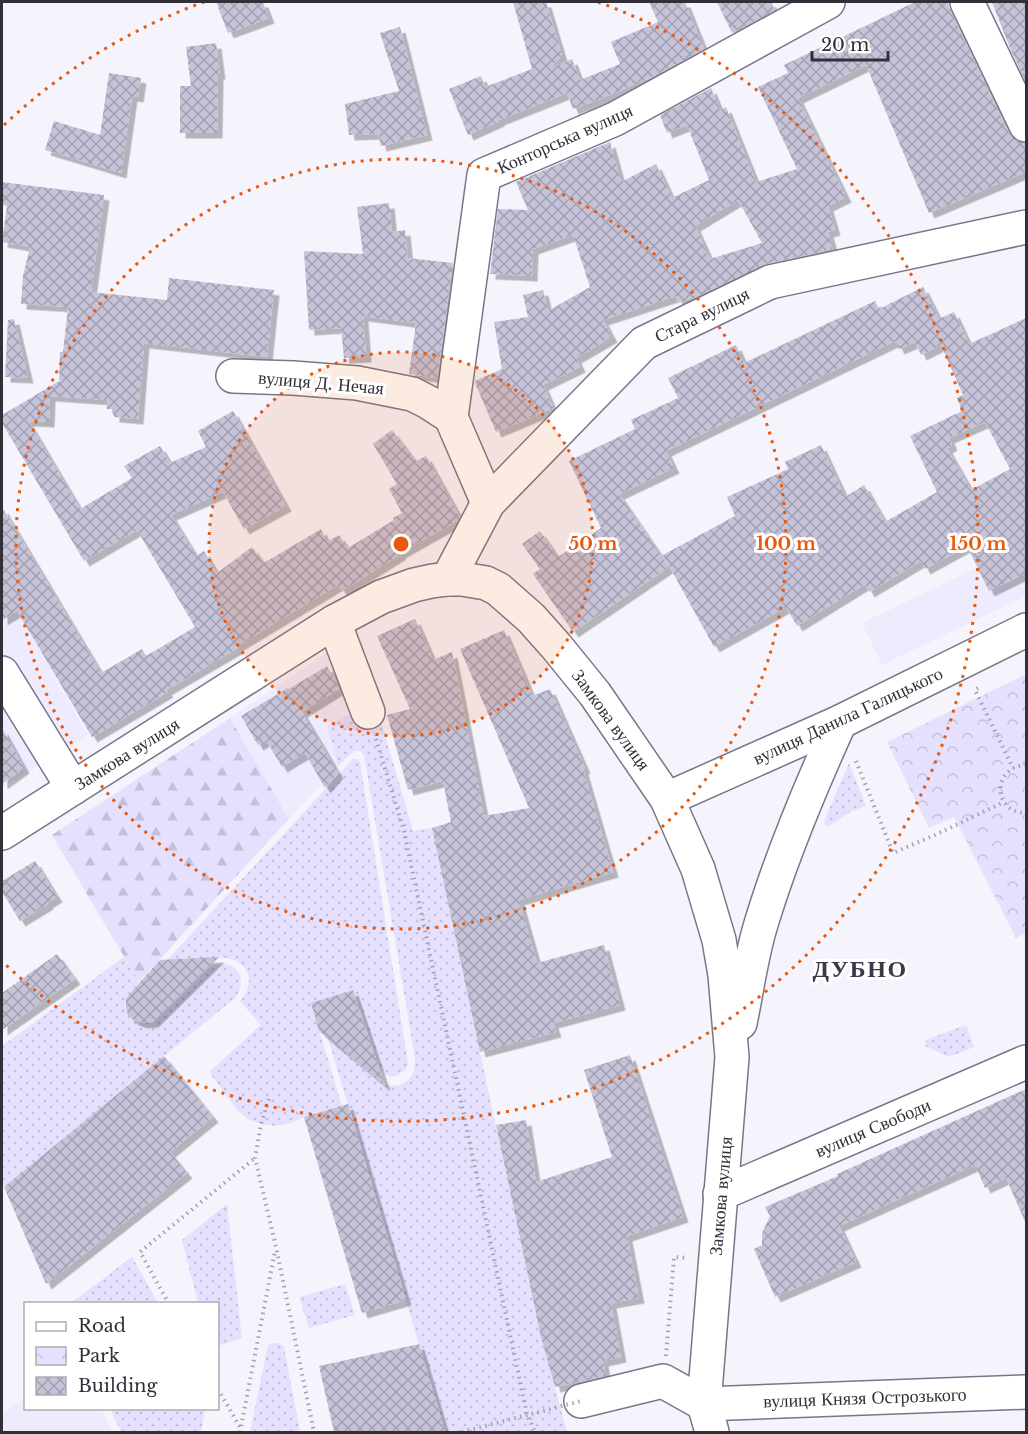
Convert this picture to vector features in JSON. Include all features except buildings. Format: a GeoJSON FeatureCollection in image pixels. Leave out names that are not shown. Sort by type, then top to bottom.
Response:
{"type":"FeatureCollection","features":[{"type":"Feature","properties":{"kind":"street","name":"Конторська вулиця"},"geometry":{"type":"LineString","coordinates":[[451,417],[484,175],[615,118],[828,2]]}},
{"type":"Feature","properties":{"kind":"street"},"geometry":{"type":"LineString","coordinates":[[967,2],[1026,125]]}},
{"type":"Feature","properties":{"kind":"street","name":"Стара вулиця"},"geometry":{"type":"LineString","coordinates":[[448,579],[488,503],[644,343],[770,282],[1026,227]]}},
{"type":"Feature","properties":{"kind":"street","name":"вулиця Д. Нечая"},"geometry":{"type":"LineString","coordinates":[[233,376],[357,383],[391,389],[412,394],[451,417]]}},
{"type":"Feature","properties":{"kind":"street"},"geometry":{"type":"LineString","coordinates":[[451,417],[488,503]]}},
{"type":"Feature","properties":{"kind":"street","name":"Замкова вулиця"},"geometry":{"type":"LineString","coordinates":[[2,833],[334,622],[381,597],[432,581],[448,579],[486,583],[498,589],[531,618],[595,694],[667,799],[698,870],[719,940],[725,975],[732,1057],[715,1261],[708,1418]]}},
{"type":"Feature","properties":{"kind":"street"},"geometry":{"type":"LineString","coordinates":[[334,622],[368,712]]}},
{"type":"Feature","properties":{"kind":"street","name":"вулиця Данила Галицького"},"geometry":{"type":"LineString","coordinates":[[667,799],[840,722],[1026,630]]}},
{"type":"Feature","properties":{"kind":"street"},"geometry":{"type":"LineString","coordinates":[[2,673],[73,788]]}},
{"type":"Feature","properties":{"kind":"street"},"geometry":{"type":"LineString","coordinates":[[732,1057],[760,926],[787,846],[840,722]]}},
{"type":"Feature","properties":{"kind":"street","name":"вулиця Свободи"},"geometry":{"type":"LineString","coordinates":[[720,1194],[1026,1062]]}},
{"type":"Feature","properties":{"kind":"street"},"geometry":{"type":"LineString","coordinates":[[581,1401],[663,1381],[708,1418]]}},
{"type":"Feature","properties":{"kind":"street","name":"вулиця Князя Острозького"},"geometry":{"type":"LineString","coordinates":[[708,1418],[1026,1392]]}},
{"type":"Feature","properties":{"kind":"path"},"geometry":{"type":"LineString","coordinates":[[986,685],[975,690],[1013,768]]}},
{"type":"Feature","properties":{"kind":"path"},"geometry":{"type":"LineString","coordinates":[[368,712],[404,831],[527,1415],[535,1432]]}},
{"type":"Feature","properties":{"kind":"path"},"geometry":{"type":"LineString","coordinates":[[840,722],[893,853],[1004,802]]}},
{"type":"Feature","properties":{"kind":"path"},"geometry":{"type":"LineString","coordinates":[[1026,765],[1007,772],[1000,787],[1004,802],[1015,811],[1026,813]]}},
{"type":"Feature","properties":{"kind":"path"},"geometry":{"type":"LineString","coordinates":[[269,1099],[261,1124],[255,1158],[314,1432]]}},
{"type":"Feature","properties":{"kind":"path"},"geometry":{"type":"LineString","coordinates":[[168,1302],[140,1252],[255,1158]]}},
{"type":"Feature","properties":{"kind":"path"},"geometry":{"type":"LineString","coordinates":[[241,1431],[276,1247]]}},
{"type":"Feature","properties":{"kind":"path"},"geometry":{"type":"LineString","coordinates":[[663,1381],[674,1257],[715,1261]]}},
{"type":"Feature","properties":{"kind":"path"},"geometry":{"type":"LineString","coordinates":[[219,1391],[241,1431]]}},
{"type":"Feature","properties":{"kind":"path"},"geometry":{"type":"LineString","coordinates":[[462,1432],[581,1401]]}},
{"type":"Feature","properties":{"kind":"shaded area"},"geometry":{"type":"Polygon","coordinates":[[[1026,544],[1026,596],[882,665],[862,623],[1026,544]]]}},
{"type":"Feature","properties":{"kind":"shaded area"},"geometry":{"type":"Polygon","coordinates":[[[2,585],[88,735],[2,788],[2,585]]]}},
{"type":"Feature","properties":{"kind":"shaded area"},"geometry":{"type":"Polygon","coordinates":[[[335,647],[360,711],[328,726],[338,766],[289,819],[230,718],[335,647]]]}},
{"type":"Feature","properties":{"kind":"shaded area"},"geometry":{"type":"Polygon","coordinates":[[[24,1399],[24,1410],[101,1410],[112,1432],[2,1432],[2,1413],[24,1399]]]}},
{"type":"Feature","properties":{"kind":"green space"},"geometry":{"type":"Polygon","coordinates":[[[1024,675],[1026,681],[1026,933],[1016,938],[954,817],[929,828],[887,742],[1024,675]]]}},
{"type":"Feature","properties":{"kind":"green space"},"geometry":{"type":"Polygon","coordinates":[[[376,704],[413,831],[432,828],[541,1337],[567,1432],[445,1432],[319,1008],[383,1084],[402,1084],[411,1077],[415,1058],[364,755],[360,751],[354,751],[338,766],[327,725],[376,704]]]}},
{"type":"Feature","properties":{"kind":"green space"},"geometry":{"type":"Polygon","coordinates":[[[230,718],[289,819],[139,982],[52,835],[230,718]]]}},
{"type":"Feature","properties":{"kind":"green space"},"geometry":{"type":"Polygon","coordinates":[[[353,759],[360,762],[408,1064],[406,1069],[397,1076],[384,1073],[379,1067],[353,990],[311,1003],[342,1106],[290,1123],[276,1126],[261,1124],[248,1119],[237,1110],[209,1072],[261,1025],[240,1001],[249,984],[249,976],[241,964],[234,960],[215,957],[135,995],[353,759]]]}},
{"type":"Feature","properties":{"kind":"green space"},"geometry":{"type":"Polygon","coordinates":[[[849,763],[866,806],[850,812],[829,826],[824,821],[849,763]]]}},
{"type":"Feature","properties":{"kind":"green space"},"geometry":{"type":"Polygon","coordinates":[[[124,957],[139,982],[128,996],[126,1011],[129,1016],[138,1021],[144,1022],[157,1017],[208,968],[217,965],[225,964],[236,970],[240,975],[239,990],[235,998],[4,1187],[2,1182],[2,1046],[124,957]]]}},
{"type":"Feature","properties":{"kind":"green space"},"geometry":{"type":"Polygon","coordinates":[[[966,1025],[974,1047],[949,1057],[925,1046],[925,1040],[966,1025]]]}},
{"type":"Feature","properties":{"kind":"green space"},"geometry":{"type":"Polygon","coordinates":[[[227,1204],[242,1338],[219,1346],[219,1302],[198,1302],[182,1240],[227,1204]]]}},
{"type":"Feature","properties":{"kind":"green space"},"geometry":{"type":"Polygon","coordinates":[[[132,1257],[157,1302],[72,1302],[132,1257]]]}},
{"type":"Feature","properties":{"kind":"green space"},"geometry":{"type":"Polygon","coordinates":[[[345,1284],[355,1315],[309,1328],[299,1297],[345,1284]]]}},
{"type":"Feature","properties":{"kind":"green space"},"geometry":{"type":"Polygon","coordinates":[[[279,1343],[284,1347],[300,1432],[250,1432],[267,1350],[269,1345],[279,1343]]]}},
{"type":"Feature","properties":{"kind":"green space"},"geometry":{"type":"Polygon","coordinates":[[[110,1410],[205,1410],[201,1432],[121,1432],[110,1410]]]}},
{"type":"Feature","properties":{"kind":"district","name":"ДУБНО"},"geometry":{"type":"Point","coordinates":[860,969]}}]}
